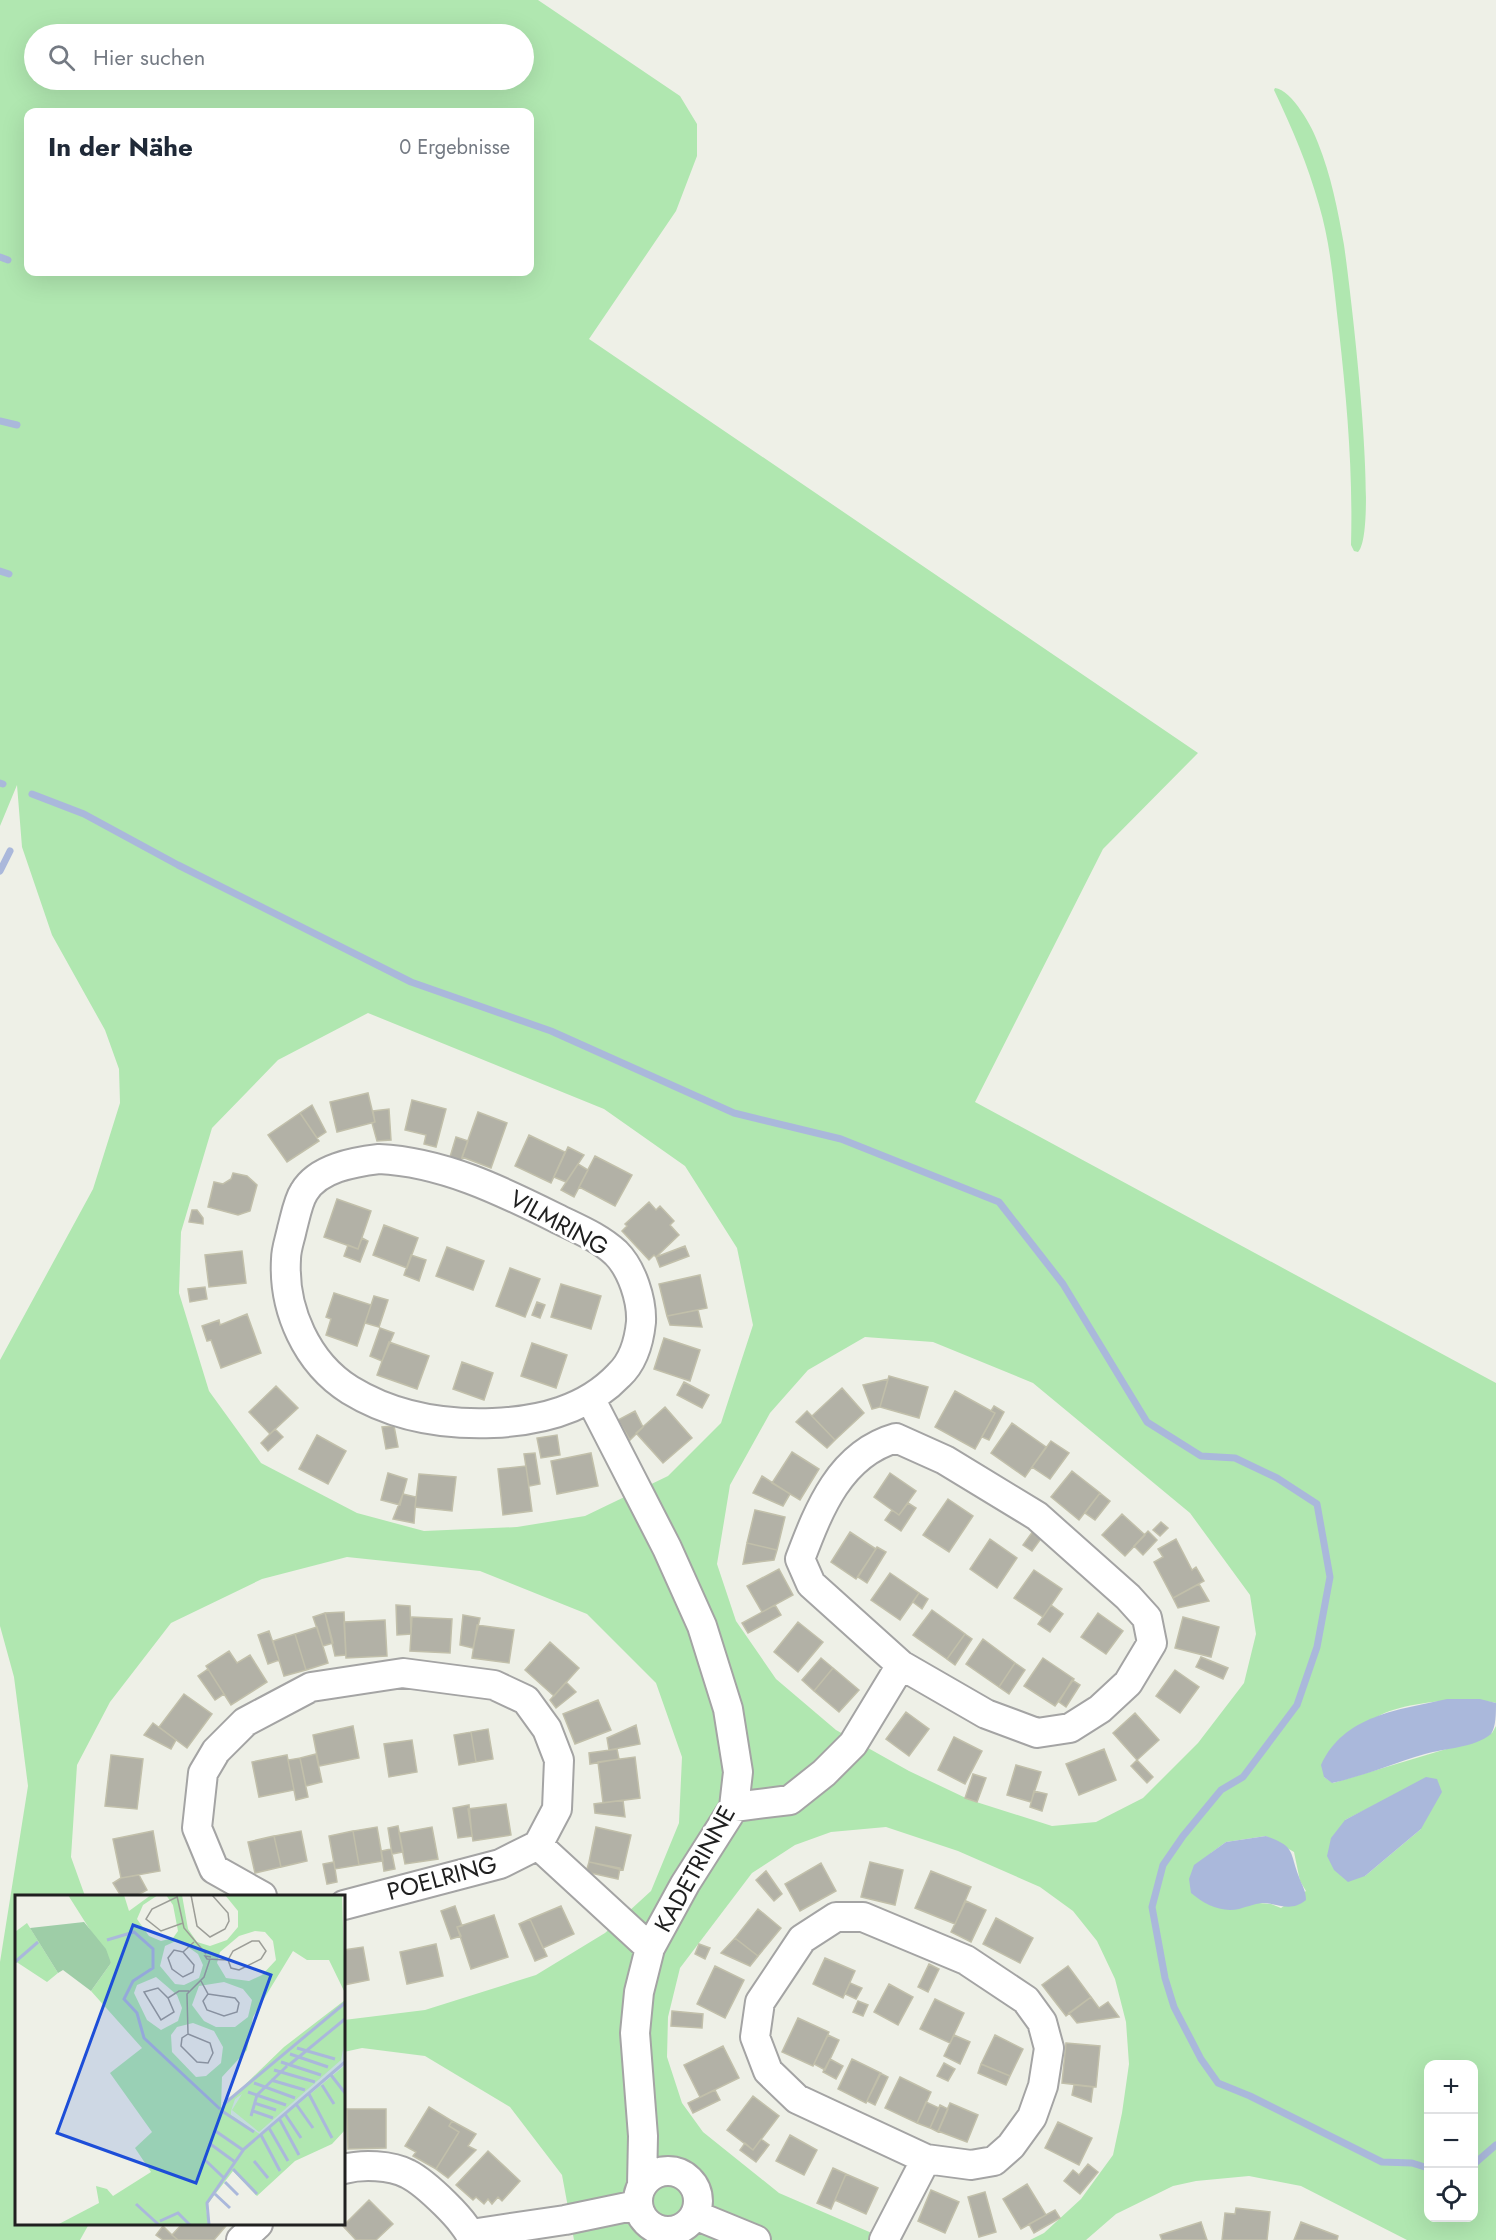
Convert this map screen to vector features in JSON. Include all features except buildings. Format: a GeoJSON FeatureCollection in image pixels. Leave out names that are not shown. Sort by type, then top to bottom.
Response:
{"type":"FeatureCollection","features":[{"type":"Feature","properties":{"kind":"street","name":"VILMRING"},"geometry":{"type":"LineString","coordinates":[[406,1160],[488,1184],[590,1235],[617,1254],[633,1282],[641,1309],[639,1338],[631,1360],[620,1375],[591,1400],[554,1414],[517,1422],[472,1424],[430,1420],[388,1410],[349,1389],[325,1368],[304,1344],[290,1304],[286,1258],[304,1191],[320,1177],[352,1162],[406,1160]]}},
{"type":"Feature","properties":{"kind":"street","name":"KADETRINNE"},"geometry":{"type":"LineString","coordinates":[[591,1400],[667,1548],[702,1626],[728,1709],[738,1772],[734,1807],[685,1884],[650,1948],[639,1992],[635,2032],[643,2136],[640,2195]]}},
{"type":"Feature","properties":{"kind":"street"},"geometry":{"type":"LineString","coordinates":[[896,1438],[945,1460],[1037,1515],[1128,1597],[1147,1618],[1152,1643],[1128,1683],[1100,1709],[1070,1728],[1037,1733],[986,1714],[901,1665],[811,1584],[800,1559],[831,1486],[874,1444],[896,1438]]}},
{"type":"Feature","properties":{"kind":"street"},"geometry":{"type":"LineString","coordinates":[[734,1807],[789,1800],[824,1773],[853,1744],[901,1665]]}},
{"type":"Feature","properties":{"kind":"street"},"geometry":{"type":"LineString","coordinates":[[260,1895],[214,1869],[197,1828],[203,1773],[216,1751],[245,1722],[311,1687],[403,1673],[494,1685],[526,1700],[547,1729],[559,1760],[556,1809],[538,1845],[650,1948]]}},
{"type":"Feature","properties":{"kind":"street","name":"POELRING"},"geometry":{"type":"LineString","coordinates":[[345,1905],[500,1864],[538,1845]]}},
{"type":"Feature","properties":{"kind":"street"},"geometry":{"type":"LineString","coordinates":[[836,1917],[863,1917],[873,1920],[966,1960],[1026,2000],[1042,2022],[1049,2048],[1042,2086],[1032,2117],[1011,2146],[994,2161],[971,2165],[926,2159],[797,2099],[768,2071],[755,2037],[760,2002],[802,1939],[836,1917]]}},
{"type":"Feature","properties":{"kind":"street"},"geometry":{"type":"LineString","coordinates":[[884,2240],[926,2159]]}},
{"type":"Feature","properties":{"kind":"street"},"geometry":{"type":"LineString","coordinates":[[345,2169],[372,2166],[408,2173],[455,2212],[471,2237],[565,2220],[640,2195],[653,2175],[668,2171],[682,2175],[693,2185],[698,2200],[695,2215],[681,2229],[662,2232],[645,2223],[640,2195]]}},
{"type":"Feature","properties":{"kind":"street"},"geometry":{"type":"LineString","coordinates":[[695,2215],[756,2240]]}},
{"type":"Feature","properties":{"kind":"street"},"geometry":{"type":"LineString","coordinates":[[241,2240],[256,2225]]}},
{"type":"Feature","properties":{"kind":"green space"},"geometry":{"type":"Polygon","coordinates":[[[0,0],[538,0],[680,96],[697,124],[697,156],[676,211],[589,339],[1198,753],[1103,849],[975,1102],[1496,1383],[1496,1703],[1453,1700],[1418,1704],[1388,1712],[1371,1721],[1324,1777],[1333,1783],[1453,1747],[1492,1733],[1496,1726],[1496,2240],[1407,2240],[1301,2186],[1249,2176],[1196,2181],[1173,2186],[1116,2214],[1086,2240],[1030,2240],[1044,2233],[1081,2199],[1113,2155],[1129,2064],[1126,2022],[1115,1979],[1097,1941],[1073,1911],[1040,1887],[958,1851],[886,1827],[831,1832],[795,1845],[752,1873],[680,1968],[668,2017],[667,2057],[682,2103],[703,2132],[779,2193],[888,2240],[574,2240],[562,2175],[510,2107],[425,2056],[362,2048],[345,2052],[345,2020],[425,2010],[536,1975],[605,1933],[651,1891],[679,1823],[682,1757],[656,1683],[587,1614],[480,1571],[347,1557],[262,1579],[171,1623],[110,1702],[77,1765],[71,1857],[85,1895],[15,1895],[15,2225],[88,2225],[80,2240],[0,2240],[0,1962],[28,1786],[14,1677],[0,1626],[0,1360],[93,1189],[120,1103],[119,1069],[105,1030],[52,935],[22,847],[17,785],[0,826],[0,0]],[[368,1013],[278,1060],[212,1128],[181,1232],[179,1293],[209,1391],[261,1463],[357,1513],[424,1531],[517,1527],[585,1516],[668,1476],[721,1423],[753,1325],[737,1248],[685,1166],[604,1109],[368,1013]],[[865,1337],[808,1370],[770,1413],[730,1485],[717,1564],[736,1621],[776,1679],[836,1730],[909,1771],[970,1800],[1052,1826],[1096,1822],[1143,1798],[1198,1743],[1244,1683],[1256,1634],[1250,1595],[1190,1513],[1033,1383],[933,1342],[865,1337]],[[1365,1810],[1345,1820],[1365,1876],[1421,1829],[1365,1810]],[[1266,1836],[1226,1842],[1211,1853],[1259,1903],[1281,1908],[1306,1891],[1300,1881],[1294,1852],[1266,1836]]]}},
{"type":"Feature","properties":{"kind":"green space"},"geometry":{"type":"Polygon","coordinates":[[[1275,88],[1282,90],[1295,102],[1315,136],[1323,155],[1337,206],[1344,245],[1357,355],[1365,456],[1364,534],[1358,552],[1354,551],[1351,545],[1347,411],[1334,283],[1326,236],[1310,176],[1275,88]]]}},
{"type":"Feature","properties":{"kind":"water"},"geometry":{"type":"Polygon","coordinates":[[[1447,1699],[1480,1699],[1496,1703],[1495,1724],[1491,1734],[1468,1745],[1425,1754],[1344,1780],[1332,1783],[1324,1777],[1321,1765],[1331,1748],[1358,1725],[1374,1717],[1447,1699]]]}},
{"type":"Feature","properties":{"kind":"water"},"geometry":{"type":"Polygon","coordinates":[[[1426,1777],[1437,1779],[1442,1792],[1421,1829],[1365,1876],[1348,1882],[1334,1870],[1327,1856],[1331,1838],[1345,1820],[1426,1777]]]}},
{"type":"Feature","properties":{"kind":"water"},"geometry":{"type":"Polygon","coordinates":[[[1266,1836],[1282,1843],[1290,1851],[1305,1891],[1306,1900],[1290,1907],[1262,1903],[1226,1910],[1207,1904],[1191,1893],[1189,1879],[1194,1865],[1226,1842],[1266,1836]]]}},
{"type":"Feature","properties":{"kind":"waterway"},"geometry":{"type":"LineString","coordinates":[[0,257],[8,260]]}},
{"type":"Feature","properties":{"kind":"waterway"},"geometry":{"type":"LineString","coordinates":[[0,421],[17,425]]}},
{"type":"Feature","properties":{"kind":"waterway"},"geometry":{"type":"LineString","coordinates":[[0,571],[9,574]]}},
{"type":"Feature","properties":{"kind":"waterway"},"geometry":{"type":"LineString","coordinates":[[32,794],[84,814],[178,865],[411,982],[551,1031],[734,1113],[841,1139],[999,1202],[1063,1284],[1147,1422],[1201,1456],[1235,1458],[1277,1478],[1317,1504],[1330,1577],[1317,1647],[1297,1705],[1243,1777],[1221,1790],[1183,1836],[1163,1865],[1152,1907],[1165,1978],[1174,2007],[1201,2059],[1218,2083],[1250,2096],[1382,2162],[1412,2163],[1424,2167]]}},
{"type":"Feature","properties":{"kind":"waterway"},"geometry":{"type":"LineString","coordinates":[[0,871],[10,851]]}},
{"type":"Feature","properties":{"kind":"waterway"},"geometry":{"type":"LineString","coordinates":[[1478,2161],[1496,2145]]}}]}
